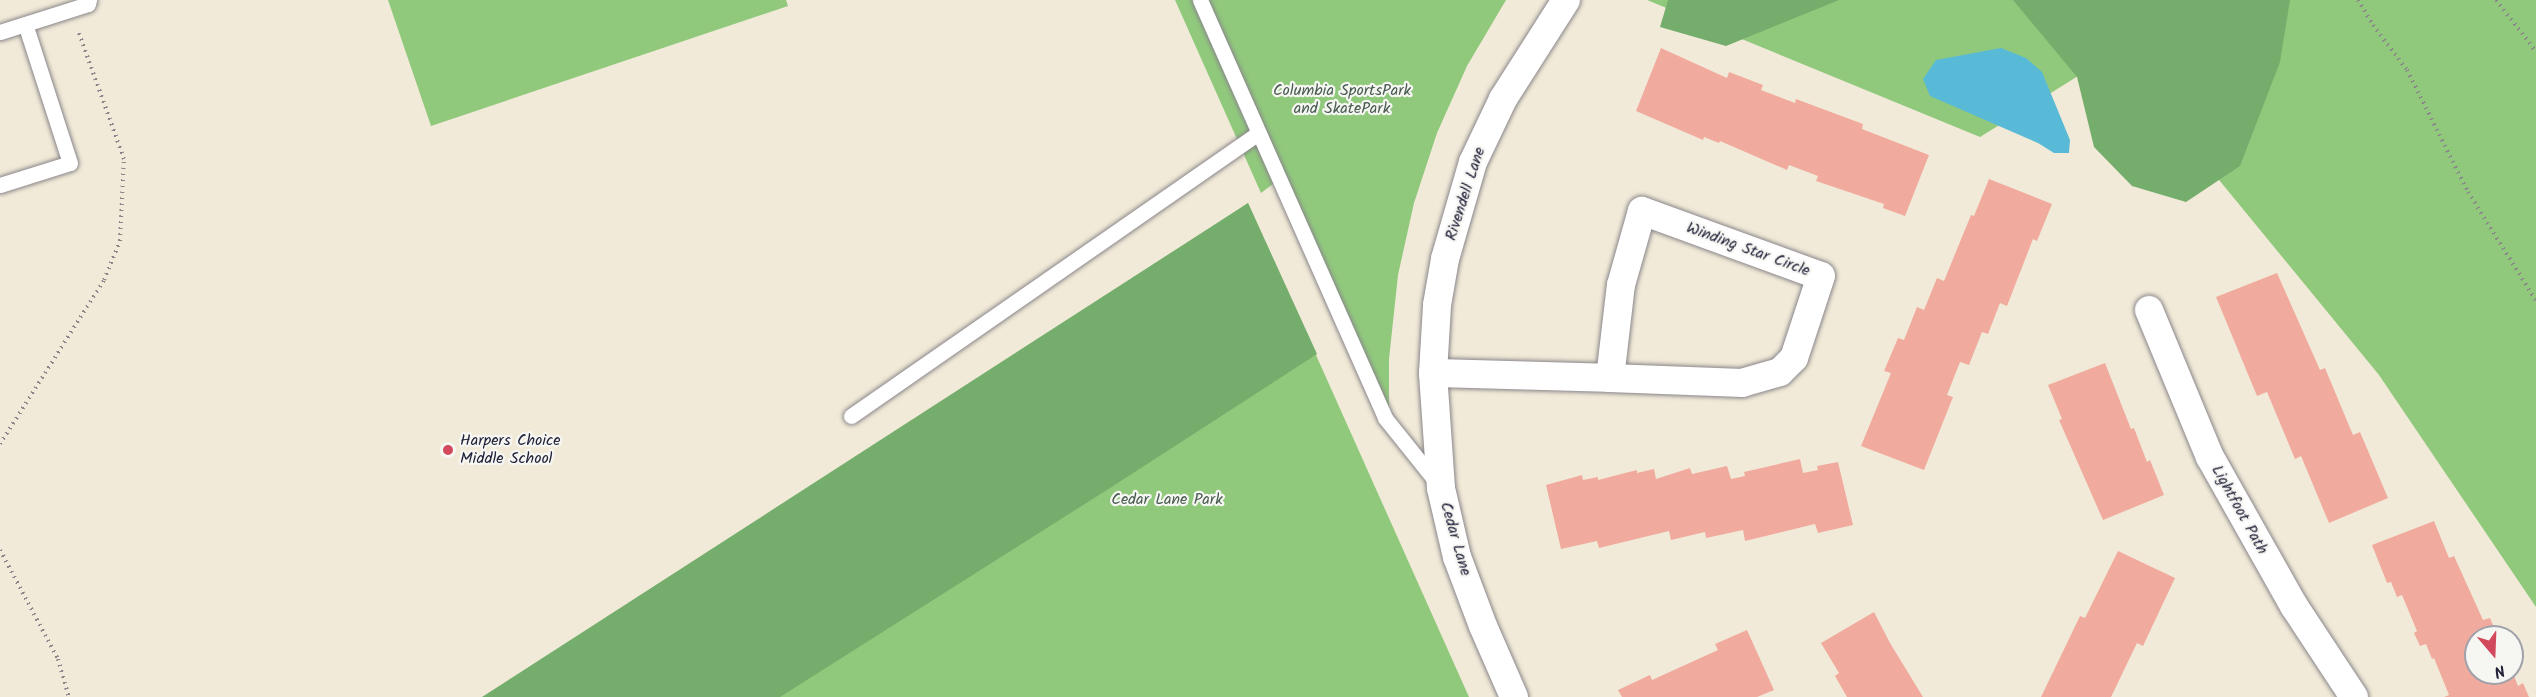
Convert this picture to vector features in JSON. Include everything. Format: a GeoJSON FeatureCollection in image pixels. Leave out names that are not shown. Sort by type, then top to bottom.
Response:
{"type":"FeatureCollection","features":[{"type":"Feature","properties":{"kind":"street","name":"Rivendell Lane"},"geometry":{"type":"LineString","coordinates":[[1433,373],[1437,304],[1445,259],[1473,162],[1509,89],[1566,0]]}},
{"type":"Feature","properties":{"kind":"street","name":"Winding Star Circle"},"geometry":{"type":"LineString","coordinates":[[1433,373],[1742,383],[1780,372],[1794,357],[1821,276],[1642,211],[1621,285],[1610,378]]}},
{"type":"Feature","properties":{"kind":"street","name":"Lightfoot Path"},"geometry":{"type":"LineString","coordinates":[[2149,310],[2210,457],[2294,606],[2354,697]]}},
{"type":"Feature","properties":{"kind":"street","name":"Cedar Lane"},"geometry":{"type":"LineString","coordinates":[[1433,373],[1441,488],[1457,557],[1483,626],[1514,697]]}},
{"type":"Feature","properties":{"kind":"lane"},"geometry":{"type":"LineString","coordinates":[[0,32],[88,4],[89,0]]}},
{"type":"Feature","properties":{"kind":"lane"},"geometry":{"type":"LineString","coordinates":[[1200,0],[1257,134],[1385,418],[1441,488]]}},
{"type":"Feature","properties":{"kind":"lane"},"geometry":{"type":"LineString","coordinates":[[0,185],[70,163],[25,24]]}},
{"type":"Feature","properties":{"kind":"lane"},"geometry":{"type":"LineString","coordinates":[[850,416],[1257,134]]}},
{"type":"Feature","properties":{"kind":"path"},"geometry":{"type":"LineString","coordinates":[[2358,0],[2373,25],[2407,69],[2468,192],[2536,301]]}},
{"type":"Feature","properties":{"kind":"path"},"geometry":{"type":"LineString","coordinates":[[2496,0],[2536,51]]}},
{"type":"Feature","properties":{"kind":"path"},"geometry":{"type":"LineString","coordinates":[[0,444],[104,280],[120,241],[124,159],[95,72],[70,10]]}},
{"type":"Feature","properties":{"kind":"path"},"geometry":{"type":"LineString","coordinates":[[0,550],[58,659],[69,697]]}},
{"type":"Feature","properties":{"kind":"green space"},"geometry":{"type":"Polygon","coordinates":[[[388,0],[786,0],[788,6],[431,126],[388,0]]]}},
{"type":"Feature","properties":{"kind":"green space","name":"Columbia SportsPark and SkatePark"},"geometry":{"type":"Polygon","coordinates":[[[1175,0],[1506,0],[1467,66],[1437,133],[1414,203],[1398,275],[1389,359],[1389,419],[1281,178],[1261,193],[1175,0]]]}},
{"type":"Feature","properties":{"kind":"green space"},"geometry":{"type":"Polygon","coordinates":[[[1647,0],[2536,0],[2536,607],[2379,375],[2115,53],[1980,137],[1647,0]]]}},
{"type":"Feature","properties":{"kind":"green space"},"geometry":{"type":"Polygon","coordinates":[[[1668,0],[1839,0],[1726,46],[1660,27],[1668,0]]]}},
{"type":"Feature","properties":{"kind":"green space"},"geometry":{"type":"Polygon","coordinates":[[[2013,0],[2290,0],[2280,62],[2240,166],[2186,202],[2132,186],[2094,147],[2077,77],[2013,0]]]}},
{"type":"Feature","properties":{"kind":"green space","name":"Cedar Lane Park"},"geometry":{"type":"Polygon","coordinates":[[[1248,203],[1469,697],[544,697],[1248,203]]]}},
{"type":"Feature","properties":{"kind":"green space"},"geometry":{"type":"Polygon","coordinates":[[[1248,203],[1317,354],[1110,488],[780,697],[482,697],[1248,203]]]}},
{"type":"Feature","properties":{"kind":"water"},"geometry":{"type":"Polygon","coordinates":[[[2001,48],[2026,58],[2042,72],[2070,140],[2069,153],[2054,153],[2038,143],[1930,96],[1923,79],[1936,60],[2001,48]]]}},
{"type":"Feature","properties":{"kind":"building"},"geometry":{"type":"Polygon","coordinates":[[[1661,48],[1727,78],[1729,72],[1763,85],[1761,90],[1795,103],[1796,99],[1863,124],[1862,129],[1929,155],[1905,216],[1883,208],[1884,204],[1816,181],[1818,176],[1789,165],[1787,170],[1720,141],[1719,143],[1704,137],[1703,140],[1636,111],[1661,48]]]}},
{"type":"Feature","properties":{"kind":"building"},"geometry":{"type":"Polygon","coordinates":[[[1989,179],[2052,204],[2037,241],[2033,239],[2007,306],[2000,303],[1988,334],[1982,332],[1969,365],[1960,362],[1947,395],[1953,397],[1924,470],[1861,446],[1891,373],[1884,371],[1898,338],[1904,340],[1917,307],[1924,310],[1937,278],[1944,281],[1971,215],[1974,216],[1989,179]]]}},
{"type":"Feature","properties":{"kind":"building"},"geometry":{"type":"Polygon","coordinates":[[[2277,273],[2320,370],[2325,368],[2353,435],[2360,432],[2388,498],[2329,523],[2301,456],[2295,459],[2267,392],[2257,396],[2216,297],[2277,273]]]}},
{"type":"Feature","properties":{"kind":"building"},"geometry":{"type":"Polygon","coordinates":[[[2105,363],[2131,429],[2134,428],[2147,462],[2150,460],[2164,495],[2103,520],[2059,420],[2062,419],[2048,385],[2105,363]]]}},
{"type":"Feature","properties":{"kind":"building"},"geometry":{"type":"Polygon","coordinates":[[[1800,459],[1803,473],[1818,470],[1817,466],[1838,462],[1853,525],[1818,533],[1815,524],[1745,541],[1743,530],[1706,538],[1705,532],[1671,540],[1669,531],[1599,548],[1597,541],[1561,549],[1546,485],[1582,475],[1583,480],[1598,477],[1598,480],[1637,470],[1637,473],[1654,469],[1656,479],[1690,468],[1692,474],[1727,466],[1731,479],[1745,476],[1744,472],[1800,459]]]}},
{"type":"Feature","properties":{"kind":"building"},"geometry":{"type":"Polygon","coordinates":[[[2434,521],[2449,558],[2454,556],[2483,620],[2490,618],[2493,625],[2464,625],[2464,685],[2524,685],[2529,697],[2444,697],[2449,695],[2434,658],[2432,659],[2426,644],[2420,646],[2414,633],[2417,631],[2402,595],[2397,597],[2391,582],[2387,583],[2372,545],[2434,521]]]}},
{"type":"Feature","properties":{"kind":"building"},"geometry":{"type":"Polygon","coordinates":[[[2118,551],[2175,578],[2143,646],[2137,643],[2111,697],[2041,697],[2080,616],[2085,618],[2118,551]]]}},
{"type":"Feature","properties":{"kind":"building"},"geometry":{"type":"Polygon","coordinates":[[[1874,612],[1923,697],[1847,697],[1835,676],[1839,673],[1821,643],[1874,612]]]}},
{"type":"Feature","properties":{"kind":"building"},"geometry":{"type":"Polygon","coordinates":[[[1747,630],[1774,690],[1757,697],[1622,697],[1618,690],[1650,675],[1652,680],[1718,650],[1715,644],[1747,630]]]}},
{"type":"Feature","properties":{"kind":"place","name":"Harpers Choice Middle School"},"geometry":{"type":"Point","coordinates":[448,450]}}]}
